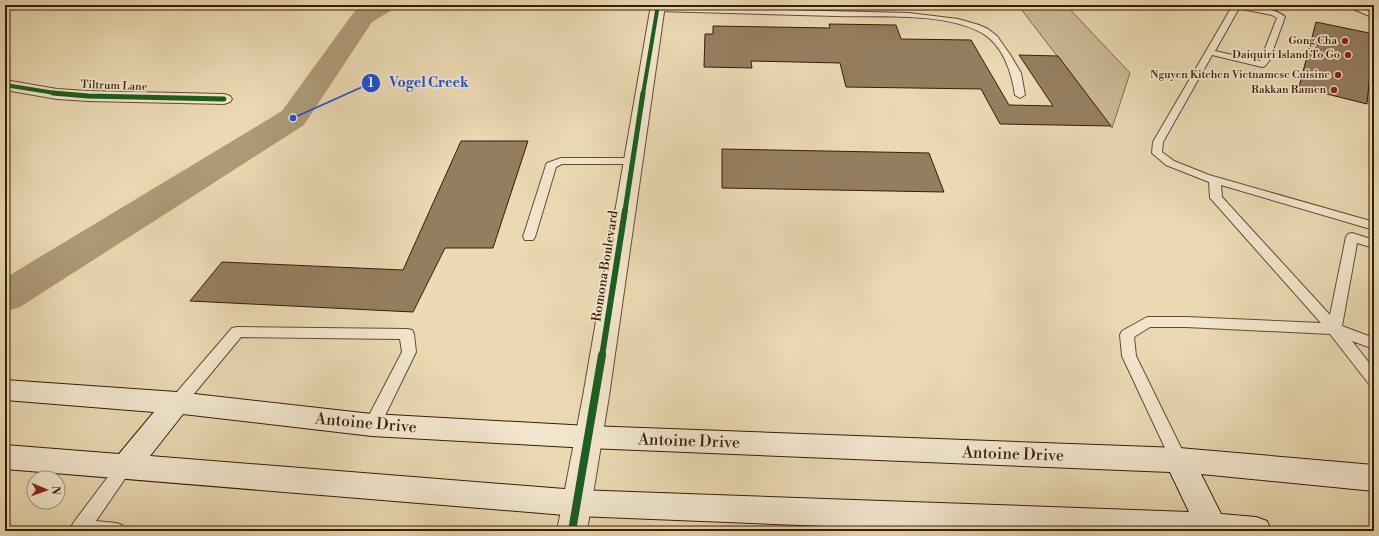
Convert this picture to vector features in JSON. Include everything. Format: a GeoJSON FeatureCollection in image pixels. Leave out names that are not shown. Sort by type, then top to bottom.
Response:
{"type":"FeatureCollection","features":[{"type":"Feature","properties":{"kind":"main road","name":"Romona Boulevard"},"geometry":{"type":"LineString","coordinates":[[572,531],[589,437],[632,161],[658,7]]}},
{"type":"Feature","properties":{"kind":"main road","name":"Tiltrum Lane"},"geometry":{"type":"LineString","coordinates":[[5,85],[57,94],[88,96],[224,99]]}},
{"type":"Feature","properties":{"kind":"main road","name":"Antoine Drive"},"geometry":{"type":"LineString","coordinates":[[5,390],[177,403],[372,425],[589,437],[1179,460],[1374,478]]}},
{"type":"Feature","properties":{"kind":"main road"},"geometry":{"type":"LineString","coordinates":[[125,467],[177,403]]}},
{"type":"Feature","properties":{"kind":"main road"},"geometry":{"type":"LineString","coordinates":[[5,457],[577,502],[1212,526],[1256,531]]}},
{"type":"Feature","properties":{"kind":"main road"},"geometry":{"type":"LineString","coordinates":[[1179,460],[1212,526]]}},
{"type":"Feature","properties":{"kind":"lane"},"geometry":{"type":"LineString","coordinates":[[1208,56],[1250,71],[1260,71],[1262,64],[1265,61],[1282,17],[1274,13],[1231,5]]}},
{"type":"Feature","properties":{"kind":"lane"},"geometry":{"type":"LineString","coordinates":[[1231,5],[1234,10],[1158,142],[1157,153],[1170,163],[1216,180],[1374,226]]}},
{"type":"Feature","properties":{"kind":"lane"},"geometry":{"type":"LineString","coordinates":[[1348,5],[1374,16]]}},
{"type":"Feature","properties":{"kind":"lane"},"geometry":{"type":"LineString","coordinates":[[658,7],[910,15],[932,17],[969,25],[986,31],[1003,51],[1016,74],[1020,95]]}},
{"type":"Feature","properties":{"kind":"lane"},"geometry":{"type":"LineString","coordinates":[[529,237],[551,165],[561,162],[632,161]]}},
{"type":"Feature","properties":{"kind":"lane"},"geometry":{"type":"LineString","coordinates":[[1216,180],[1216,198],[1334,329],[1374,380]]}},
{"type":"Feature","properties":{"kind":"lane"},"geometry":{"type":"LineString","coordinates":[[1334,329],[1352,236],[1374,244]]}},
{"type":"Feature","properties":{"kind":"lane"},"geometry":{"type":"LineString","coordinates":[[1179,460],[1128,356],[1127,334],[1147,322],[1186,322],[1334,329],[1374,344]]}},
{"type":"Feature","properties":{"kind":"lane"},"geometry":{"type":"LineString","coordinates":[[177,403],[237,332],[407,334],[409,352],[372,425]]}},
{"type":"Feature","properties":{"kind":"lane"},"geometry":{"type":"LineString","coordinates":[[79,530],[125,467]]}},
{"type":"Feature","properties":{"kind":"lane"},"geometry":{"type":"LineString","coordinates":[[79,530],[116,531]]}},
{"type":"Feature","properties":{"kind":"shaded area"},"geometry":{"type":"Polygon","coordinates":[[[1018,5],[1066,5],[1130,73],[1112,128],[1018,5]]]}},
{"type":"Feature","properties":{"kind":"building"},"geometry":{"type":"Polygon","coordinates":[[[1316,22],[1374,34],[1374,64],[1371,63],[1367,104],[1299,87],[1316,22]]]}},
{"type":"Feature","properties":{"kind":"building"},"geometry":{"type":"Polygon","coordinates":[[[829,24],[896,25],[901,39],[971,40],[1009,105],[1053,106],[1019,55],[1058,56],[1111,126],[1000,124],[981,89],[846,87],[840,63],[751,61],[752,68],[704,67],[705,34],[713,34],[713,26],[830,28],[829,24]]]}},
{"type":"Feature","properties":{"kind":"building"},"geometry":{"type":"Polygon","coordinates":[[[461,141],[528,141],[493,248],[445,248],[413,312],[190,301],[222,262],[403,270],[461,141]]]}},
{"type":"Feature","properties":{"kind":"building"},"geometry":{"type":"Polygon","coordinates":[[[722,149],[929,153],[944,192],[722,188],[722,149]]]}},
{"type":"Feature","properties":{"kind":"waterway"},"geometry":{"type":"LineString","coordinates":[[5,297],[293,118],[363,17],[383,5]]}},
{"type":"Feature","properties":{"kind":"cycle path"},"geometry":{"type":"LineString","coordinates":[[572,531],[596,396],[658,5]]}},
{"type":"Feature","properties":{"kind":"cycle path"},"geometry":{"type":"LineString","coordinates":[[5,85],[57,94],[88,96],[224,99]]}},
{"type":"Feature","properties":{"kind":"place","name":"Gong Cha"},"geometry":{"type":"Point","coordinates":[1345,41]}},
{"type":"Feature","properties":{"kind":"place","name":"Daiquiri Island To Go"},"geometry":{"type":"Point","coordinates":[1348,55]}},
{"type":"Feature","properties":{"kind":"place","name":"Nguyen Kitchen Vietnamese Cuisine"},"geometry":{"type":"Point","coordinates":[1338,75]}},
{"type":"Feature","properties":{"kind":"place","name":"Rakkan Ramen"},"geometry":{"type":"Point","coordinates":[1334,90]}},
{"type":"Feature","properties":{"kind":"place","name":"Vogel Creek"},"geometry":{"type":"Point","coordinates":[293,118]}}]}
